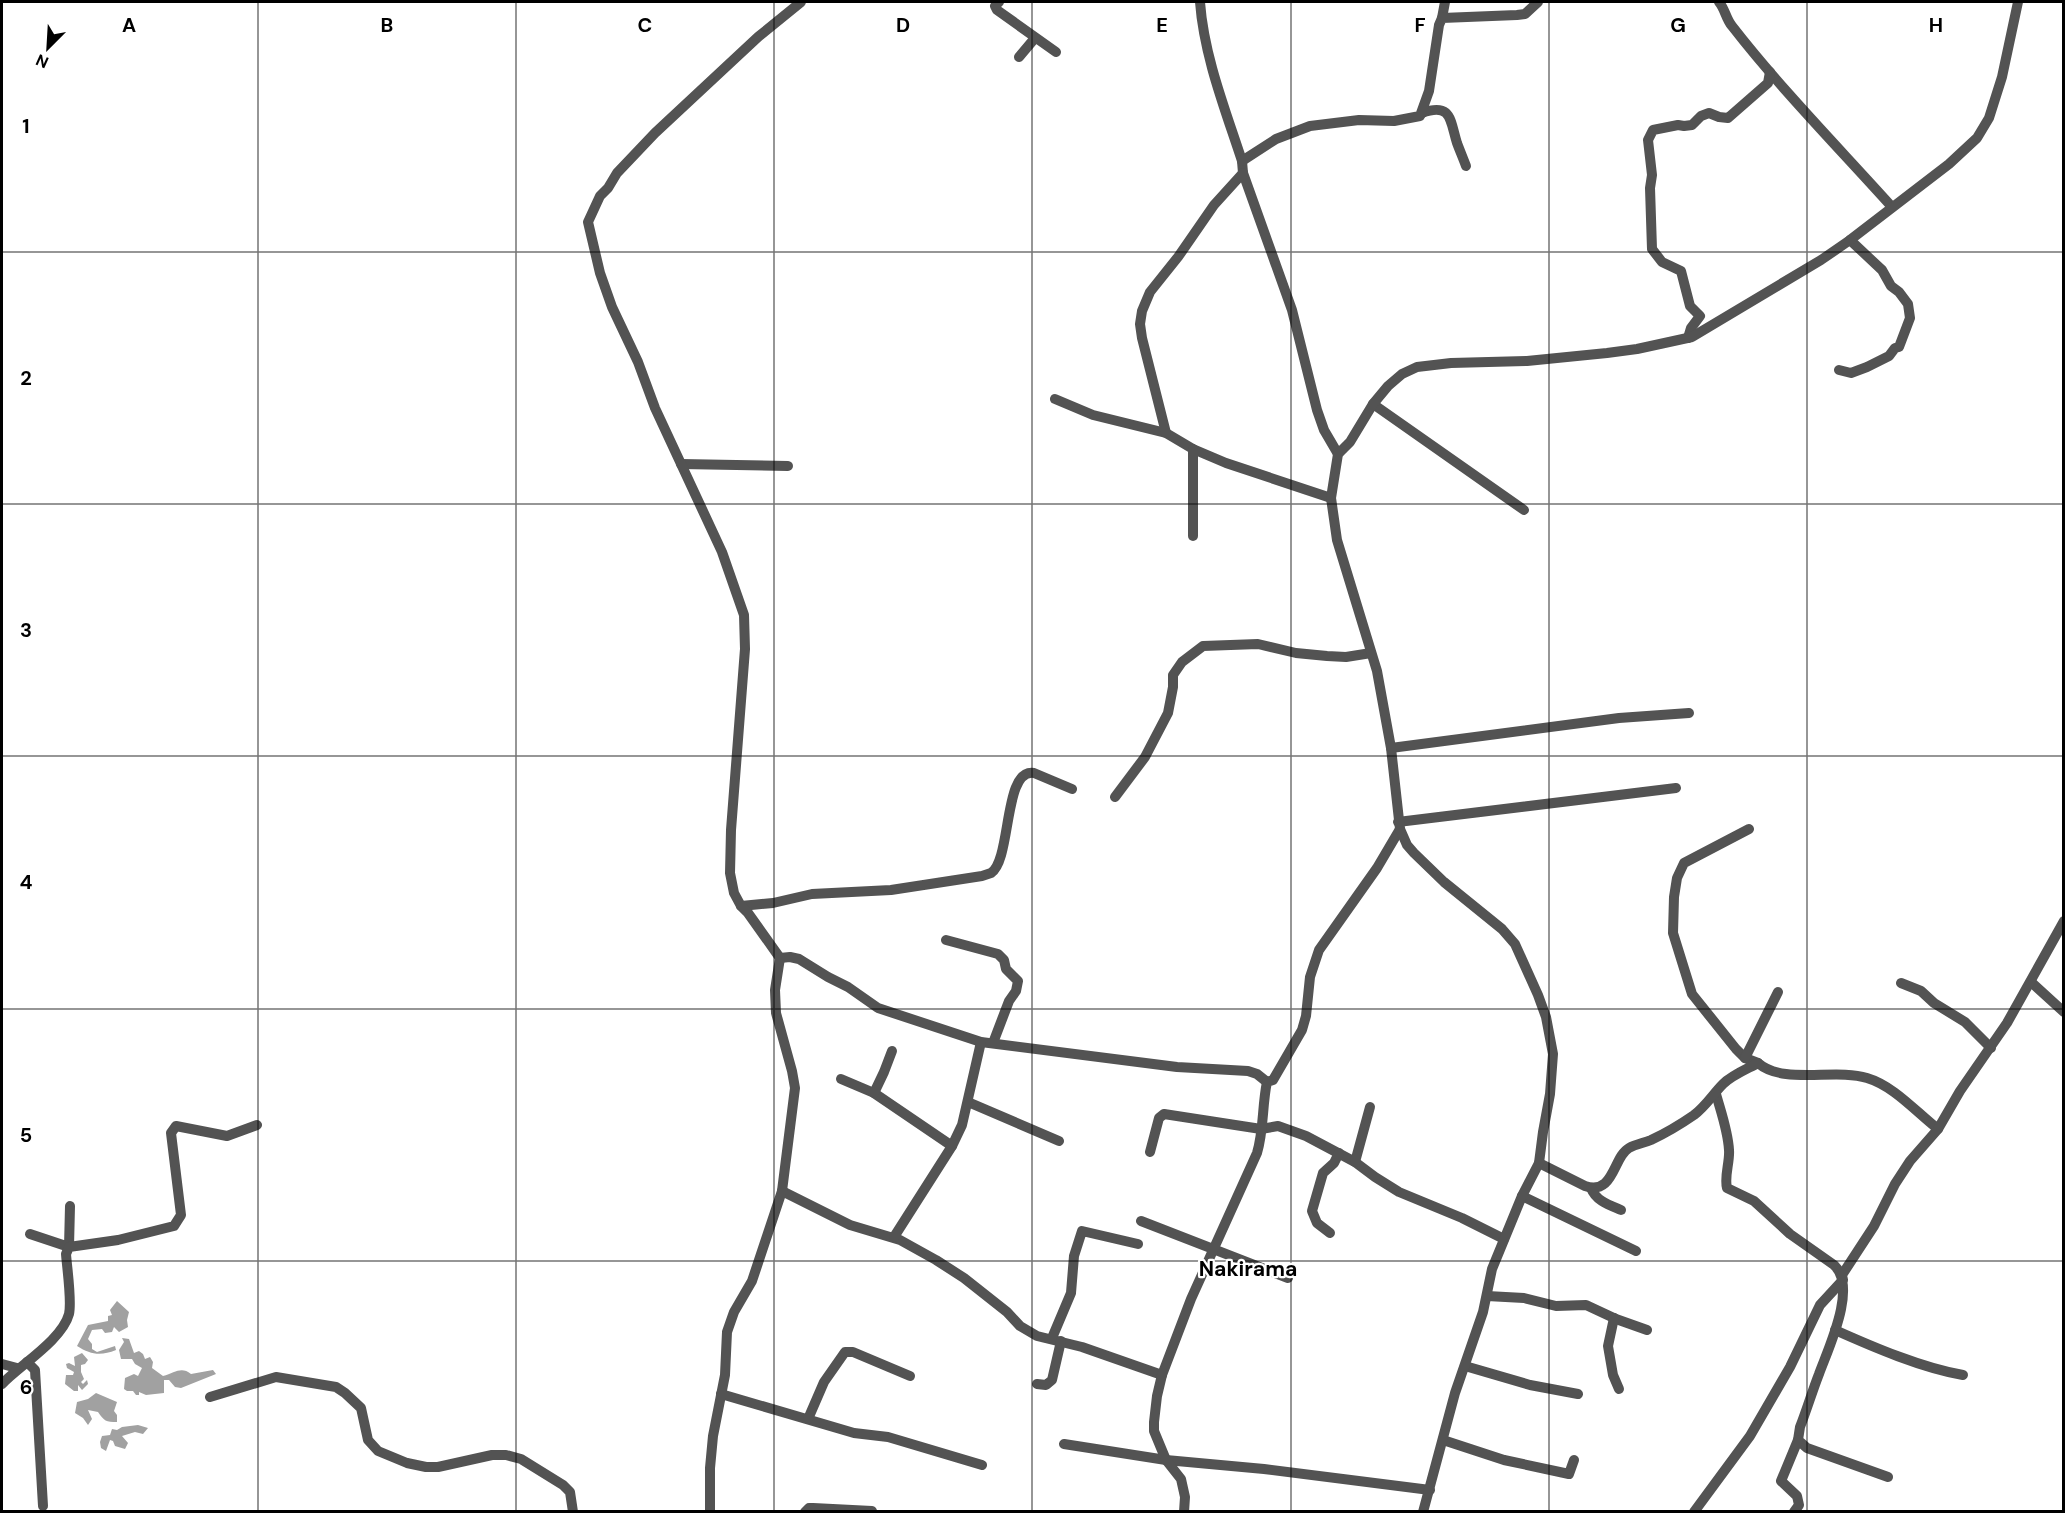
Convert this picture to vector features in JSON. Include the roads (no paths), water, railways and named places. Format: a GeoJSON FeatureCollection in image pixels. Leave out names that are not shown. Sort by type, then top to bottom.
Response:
{"type":"FeatureCollection","features":[{"type":"Feature","properties":{"kind":"street"},"geometry":{"type":"LineString","coordinates":[[710,1512],[713,1436],[726,1365],[727,1332],[734,1312],[752,1281],[782,1191],[795,1088],[776,1013],[775,990],[780,958],[741,906],[734,892],[730,873],[729,857],[745,649],[744,615],[722,552],[655,408],[638,362],[612,307],[588,222],[600,196],[617,173],[655,133],[758,37],[801,2]]}},
{"type":"Feature","properties":{"kind":"street"},"geometry":{"type":"LineString","coordinates":[[999,2],[995,6],[997,10],[1056,52]]}},
{"type":"Feature","properties":{"kind":"street"},"geometry":{"type":"LineString","coordinates":[[1200,2],[1210,59],[1242,161],[1243,173],[1292,310],[1317,410],[1324,430],[1338,454]]}},
{"type":"Feature","properties":{"kind":"street"},"geometry":{"type":"LineString","coordinates":[[1422,113],[1429,91],[1439,25],[1445,2]]}},
{"type":"Feature","properties":{"kind":"street"},"geometry":{"type":"LineString","coordinates":[[1442,18],[1525,14],[1538,2]]}},
{"type":"Feature","properties":{"kind":"street"},"geometry":{"type":"LineString","coordinates":[[1719,2],[1725,10],[1729,23],[1770,72],[1892,207]]}},
{"type":"Feature","properties":{"kind":"street"},"geometry":{"type":"LineString","coordinates":[[1423,1512],[1455,1393],[1484,1312],[1492,1269],[1522,1196],[1539,1163],[1550,1094],[1553,1053],[1546,1017],[1520,953],[1502,928],[1444,882],[1407,845],[1399,825],[1383,699],[1337,540],[1331,498],[1338,454],[1350,442],[1373,404],[1388,386],[1402,374],[1417,367],[1451,363],[1527,361],[1607,353],[1688,338],[1812,266],[1850,240],[1977,138],[1985,126],[2002,77],[2018,2]]}},
{"type":"Feature","properties":{"kind":"street"},"geometry":{"type":"LineString","coordinates":[[1019,57],[1035,38]]}},
{"type":"Feature","properties":{"kind":"street"},"geometry":{"type":"LineString","coordinates":[[1708,328],[1690,306],[1681,271],[1662,262],[1652,249],[1650,188],[1652,175],[1648,140],[1653,130],[1692,125],[1701,116],[1709,113],[1728,118],[1768,83],[1770,72]]}},
{"type":"Feature","properties":{"kind":"street"},"geometry":{"type":"LineString","coordinates":[[1242,161],[1276,139],[1310,126],[1359,120],[1394,121],[1420,116],[1422,113],[1439,109],[1445,111],[1451,118],[1466,166]]}},
{"type":"Feature","properties":{"kind":"street"},"geometry":{"type":"LineString","coordinates":[[1166,433],[1142,338],[1140,324],[1142,311],[1150,292],[1178,257],[1214,205],[1243,173]]}},
{"type":"Feature","properties":{"kind":"street"},"geometry":{"type":"LineString","coordinates":[[1839,370],[1851,373],[1889,356],[1895,348],[1899,347],[1910,318],[1905,298],[1891,286],[1875,262],[1850,240]]}},
{"type":"Feature","properties":{"kind":"street"},"geometry":{"type":"LineString","coordinates":[[1688,338],[1691,328],[1700,316]]}},
{"type":"Feature","properties":{"kind":"street"},"geometry":{"type":"LineString","coordinates":[[1054,399],[1093,415],[1166,433],[1193,449],[1255,474],[1331,498]]}},
{"type":"Feature","properties":{"kind":"street"},"geometry":{"type":"LineString","coordinates":[[1373,404],[1524,510]]}},
{"type":"Feature","properties":{"kind":"street"},"geometry":{"type":"LineString","coordinates":[[1193,449],[1193,536]]}},
{"type":"Feature","properties":{"kind":"street"},"geometry":{"type":"LineString","coordinates":[[681,464],[788,466]]}},
{"type":"Feature","properties":{"kind":"street"},"geometry":{"type":"LineString","coordinates":[[1115,797],[1145,757],[1168,714],[1173,675],[1182,662],[1203,646],[1258,644],[1313,656],[1346,657],[1371,653]]}},
{"type":"Feature","properties":{"kind":"street"},"geometry":{"type":"LineString","coordinates":[[1390,748],[1619,718],[1689,713]]}},
{"type":"Feature","properties":{"kind":"street"},"geometry":{"type":"LineString","coordinates":[[741,906],[773,903],[812,894],[891,890],[991,873],[1003,844],[1017,785],[1024,775],[1029,772],[1034,773],[1072,789]]}},
{"type":"Feature","properties":{"kind":"street"},"geometry":{"type":"LineString","coordinates":[[1399,825],[1676,788]]}},
{"type":"Feature","properties":{"kind":"street"},"geometry":{"type":"LineString","coordinates":[[1267,1082],[1273,1080],[1302,1030],[1306,1016],[1310,977],[1319,950],[1377,868],[1399,825]]}},
{"type":"Feature","properties":{"kind":"street"},"geometry":{"type":"LineString","coordinates":[[1749,829],[1684,863],[1677,878],[1673,933],[1692,994],[1745,1058],[1758,1063],[1763,1068],[1786,1074],[1850,1075],[1875,1081],[1938,1129]]}},
{"type":"Feature","properties":{"kind":"street"},"geometry":{"type":"LineString","coordinates":[[1388,849],[1397,845],[1407,845]]}},
{"type":"Feature","properties":{"kind":"street"},"geometry":{"type":"LineString","coordinates":[[1794,1512],[1799,1505],[1797,1497],[1781,1481],[1798,1440],[1800,1427],[1835,1330],[1841,1308],[1842,1275],[1874,1226],[1895,1184],[1910,1161],[1938,1129],[1960,1091],[1991,1048],[2064,921]]}},
{"type":"Feature","properties":{"kind":"street"},"geometry":{"type":"LineString","coordinates":[[946,940],[998,954],[1004,960],[1006,969],[1018,981],[1016,992],[1009,1001],[993,1044]]}},
{"type":"Feature","properties":{"kind":"street"},"geometry":{"type":"LineString","coordinates":[[780,958],[799,958],[878,1008],[929,1027],[981,1042],[1177,1067],[1248,1071],[1257,1074],[1267,1082]]}},
{"type":"Feature","properties":{"kind":"street"},"geometry":{"type":"LineString","coordinates":[[2031,982],[2064,1012]]}},
{"type":"Feature","properties":{"kind":"street"},"geometry":{"type":"LineString","coordinates":[[1902,983],[1921,991],[1934,1003],[1965,1022],[1991,1048]]}},
{"type":"Feature","properties":{"kind":"street"},"geometry":{"type":"LineString","coordinates":[[1745,1058],[1778,993]]}},
{"type":"Feature","properties":{"kind":"street"},"geometry":{"type":"LineString","coordinates":[[894,1237],[952,1146],[962,1125],[981,1042]]}},
{"type":"Feature","properties":{"kind":"street"},"geometry":{"type":"LineString","coordinates":[[874,1093],[892,1051]]}},
{"type":"Feature","properties":{"kind":"street"},"geometry":{"type":"LineString","coordinates":[[1539,1163],[1591,1188],[1598,1187],[1610,1178],[1623,1152],[1653,1139],[1696,1114],[1716,1094],[1722,1084],[1758,1063]]}},
{"type":"Feature","properties":{"kind":"street"},"geometry":{"type":"LineString","coordinates":[[841,1079],[874,1093],[952,1146]]}},
{"type":"Feature","properties":{"kind":"street"},"geometry":{"type":"LineString","coordinates":[[1184,1512],[1185,1497],[1181,1479],[1167,1460],[1156,1438],[1154,1422],[1162,1375],[1191,1299],[1257,1153],[1262,1138],[1267,1082]]}},
{"type":"Feature","properties":{"kind":"street"},"geometry":{"type":"LineString","coordinates":[[1716,1094],[1729,1151],[1727,1188],[1764,1208],[1790,1234],[1840,1270],[1843,1280]]}},
{"type":"Feature","properties":{"kind":"street"},"geometry":{"type":"LineString","coordinates":[[968,1102],[1059,1141]]}},
{"type":"Feature","properties":{"kind":"street"},"geometry":{"type":"LineString","coordinates":[[1355,1162],[1370,1107]]}},
{"type":"Feature","properties":{"kind":"street"},"geometry":{"type":"LineString","coordinates":[[1150,1152],[1159,1118],[1164,1114],[1261,1129],[1278,1126],[1339,1153],[1399,1192],[1462,1218],[1504,1239]]}},
{"type":"Feature","properties":{"kind":"street"},"geometry":{"type":"LineString","coordinates":[[30,1234],[69,1247],[118,1240],[174,1226],[181,1215],[171,1133],[176,1126],[226,1136],[257,1125]]}},
{"type":"Feature","properties":{"kind":"street"},"geometry":{"type":"LineString","coordinates":[[1330,1233],[1317,1223],[1312,1211],[1323,1173],[1334,1163],[1339,1153]]}},
{"type":"Feature","properties":{"kind":"street"},"geometry":{"type":"LineString","coordinates":[[1591,1188],[1593,1195],[1602,1202],[1621,1210]]}},
{"type":"Feature","properties":{"kind":"street"},"geometry":{"type":"LineString","coordinates":[[782,1191],[850,1225],[894,1237],[936,1260],[964,1278],[1007,1312],[1020,1326],[1037,1336],[1056,1340],[1162,1375]]}},
{"type":"Feature","properties":{"kind":"street"},"geometry":{"type":"LineString","coordinates":[[1522,1196],[1636,1251]]}},
{"type":"Feature","properties":{"kind":"street"},"geometry":{"type":"LineString","coordinates":[[2,1384],[61,1329],[69,1312],[66,1254],[69,1247],[70,1206]]}},
{"type":"Feature","properties":{"kind":"street"},"geometry":{"type":"LineString","coordinates":[[1141,1221],[1288,1278]]}},
{"type":"Feature","properties":{"kind":"street"},"geometry":{"type":"LineString","coordinates":[[1037,1384],[1046,1385],[1052,1380],[1056,1340],[1071,1293],[1074,1256],[1082,1231],[1138,1244]]}},
{"type":"Feature","properties":{"kind":"street"},"geometry":{"type":"LineString","coordinates":[[1694,1512],[1750,1436],[1790,1367],[1820,1305],[1843,1280]]}},
{"type":"Feature","properties":{"kind":"street"},"geometry":{"type":"LineString","coordinates":[[1487,1296],[1524,1298],[1556,1306],[1586,1305],[1647,1330]]}},
{"type":"Feature","properties":{"kind":"street"},"geometry":{"type":"LineString","coordinates":[[1614,1318],[1608,1346],[1613,1375],[1619,1389]]}},
{"type":"Feature","properties":{"kind":"street"},"geometry":{"type":"LineString","coordinates":[[1835,1330],[1906,1358],[1963,1375]]}},
{"type":"Feature","properties":{"kind":"street"},"geometry":{"type":"LineString","coordinates":[[808,1419],[824,1382],[845,1352],[853,1352],[910,1376]]}},
{"type":"Feature","properties":{"kind":"street"},"geometry":{"type":"LineString","coordinates":[[27,1362],[35,1370],[43,1506]]}},
{"type":"Feature","properties":{"kind":"street"},"geometry":{"type":"LineString","coordinates":[[2,1364],[17,1368]]}},
{"type":"Feature","properties":{"kind":"street"},"geometry":{"type":"LineString","coordinates":[[1465,1366],[1521,1383],[1578,1394]]}},
{"type":"Feature","properties":{"kind":"street"},"geometry":{"type":"LineString","coordinates":[[210,1397],[276,1377],[336,1387],[361,1408],[368,1440],[378,1451],[407,1463],[426,1467],[438,1467],[492,1455],[506,1455],[521,1459],[563,1485],[570,1492],[573,1512]]}},
{"type":"Feature","properties":{"kind":"street"},"geometry":{"type":"LineString","coordinates":[[721,1394],[854,1433],[888,1437],[982,1465]]}},
{"type":"Feature","properties":{"kind":"street"},"geometry":{"type":"LineString","coordinates":[[1443,1440],[1504,1460],[1569,1474],[1574,1460]]}},
{"type":"Feature","properties":{"kind":"street"},"geometry":{"type":"LineString","coordinates":[[1798,1440],[1807,1448],[1888,1477]]}},
{"type":"Feature","properties":{"kind":"street"},"geometry":{"type":"LineString","coordinates":[[1064,1444],[1167,1460],[1264,1469],[1430,1490]]}},
{"type":"Feature","properties":{"kind":"street"},"geometry":{"type":"LineString","coordinates":[[805,1512],[808,1508],[872,1510]]}},
{"type":"Feature","properties":{"kind":"district","name":"Nakirama"},"geometry":{"type":"Point","coordinates":[1248,1269]}}]}
